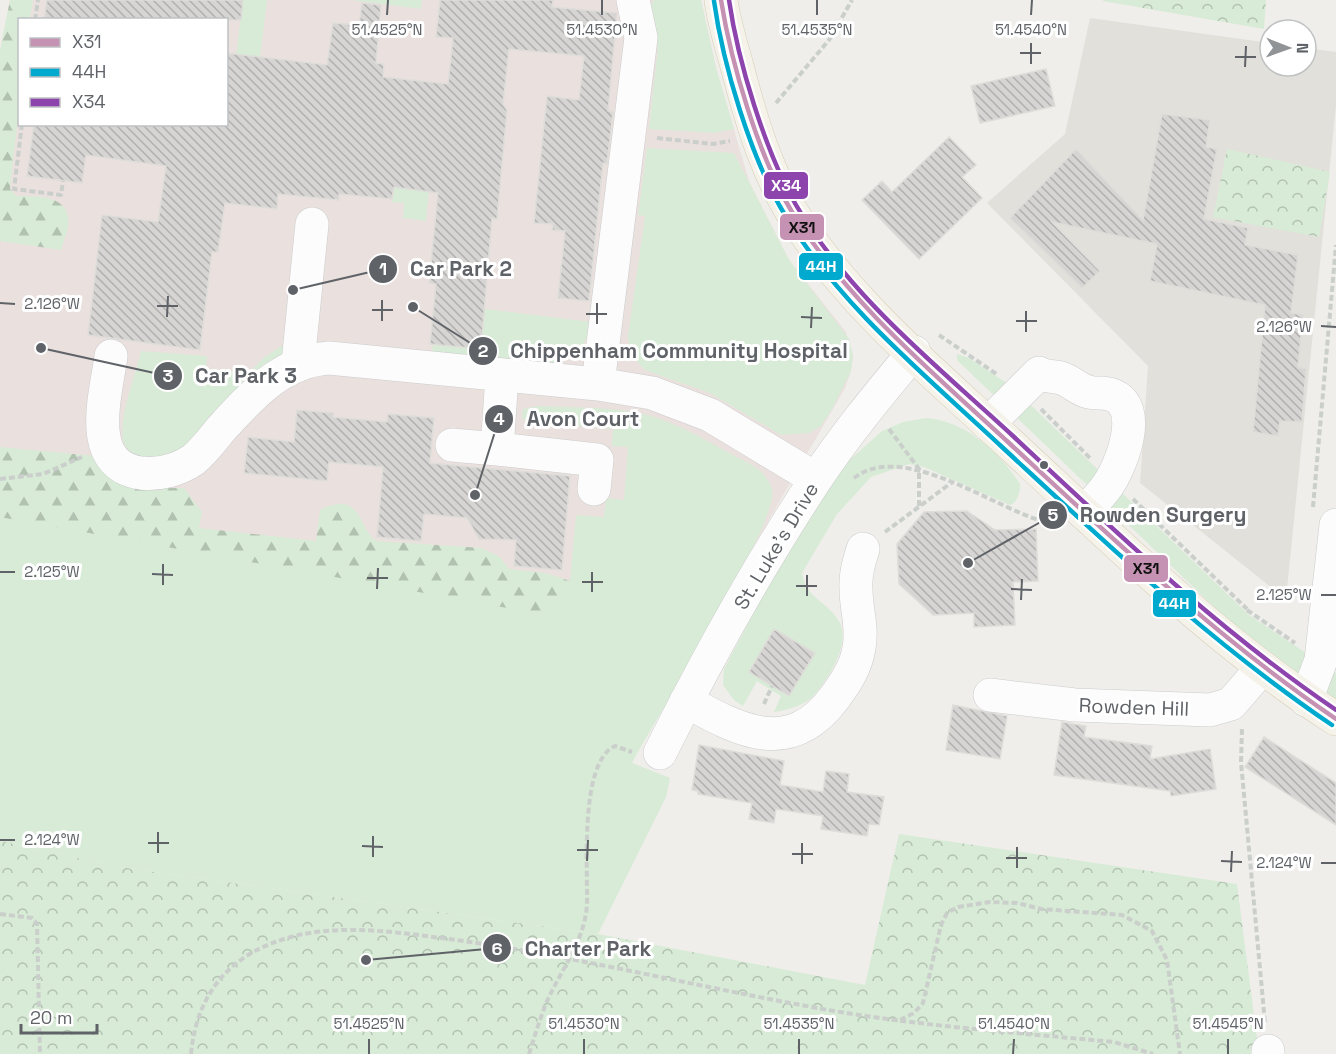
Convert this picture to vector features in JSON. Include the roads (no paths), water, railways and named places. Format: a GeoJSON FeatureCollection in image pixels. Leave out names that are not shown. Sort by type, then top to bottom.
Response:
{"type":"FeatureCollection","features":[{"type":"Feature","properties":{"kind":"main road"},"geometry":{"type":"LineString","coordinates":[[721,0],[753,129],[766,164],[801,227],[841,280],[924,342],[988,424],[1223,637],[1305,700],[1336,719]]}},
{"type":"Feature","properties":{"kind":"street"},"geometry":{"type":"LineString","coordinates":[[598,384],[641,38],[633,0]]}},
{"type":"Feature","properties":{"kind":"street"},"geometry":{"type":"LineString","coordinates":[[298,363],[312,224]]}},
{"type":"Feature","properties":{"kind":"street","name":"St. Luke's Drive"},"geometry":{"type":"LineString","coordinates":[[660,753],[702,668],[816,479],[871,404],[924,342]]}},
{"type":"Feature","properties":{"kind":"street"},"geometry":{"type":"LineString","coordinates":[[111,356],[102,424],[104,446],[115,463],[139,473],[165,472],[182,466],[201,453],[266,384],[298,363],[313,359],[351,360],[598,384],[652,393],[710,415],[816,479]]}},
{"type":"Feature","properties":{"kind":"street"},"geometry":{"type":"LineString","coordinates":[[988,424],[1023,392],[1038,373],[1059,377],[1090,393],[1112,395],[1118,399],[1127,411],[1129,432],[1119,466],[1112,479],[1084,513]]}},
{"type":"Feature","properties":{"kind":"street"},"geometry":{"type":"LineString","coordinates":[[496,449],[502,376]]}},
{"type":"Feature","properties":{"kind":"street"},"geometry":{"type":"LineString","coordinates":[[452,445],[597,460],[594,489]]}},
{"type":"Feature","properties":{"kind":"street"},"geometry":{"type":"LineString","coordinates":[[1305,700],[1321,660],[1325,520]]}},
{"type":"Feature","properties":{"kind":"street"},"geometry":{"type":"LineString","coordinates":[[686,701],[721,720],[752,730],[778,734],[797,731],[813,721],[850,676],[859,649],[861,620],[856,590],[857,569],[863,549]]}},
{"type":"Feature","properties":{"kind":"street","name":"Rowden Hill"},"geometry":{"type":"LineString","coordinates":[[990,695],[1075,705],[1210,710],[1231,704],[1242,694],[1262,668]]}},
{"type":"Feature","properties":{"kind":"place","name":"Car Park 2"},"geometry":{"type":"Point","coordinates":[293,290]}},
{"type":"Feature","properties":{"kind":"place","name":"Chippenham Community Hospital"},"geometry":{"type":"Point","coordinates":[413,307]}},
{"type":"Feature","properties":{"kind":"place","name":"Car Park 3"},"geometry":{"type":"Point","coordinates":[41,348]}},
{"type":"Feature","properties":{"kind":"place","name":"Avon Court"},"geometry":{"type":"Point","coordinates":[475,495]}},
{"type":"Feature","properties":{"kind":"place","name":"Rowden Surgery"},"geometry":{"type":"Point","coordinates":[968,563]}},
{"type":"Feature","properties":{"kind":"place","name":"Charter Park"},"geometry":{"type":"Point","coordinates":[366,960]}}]}
